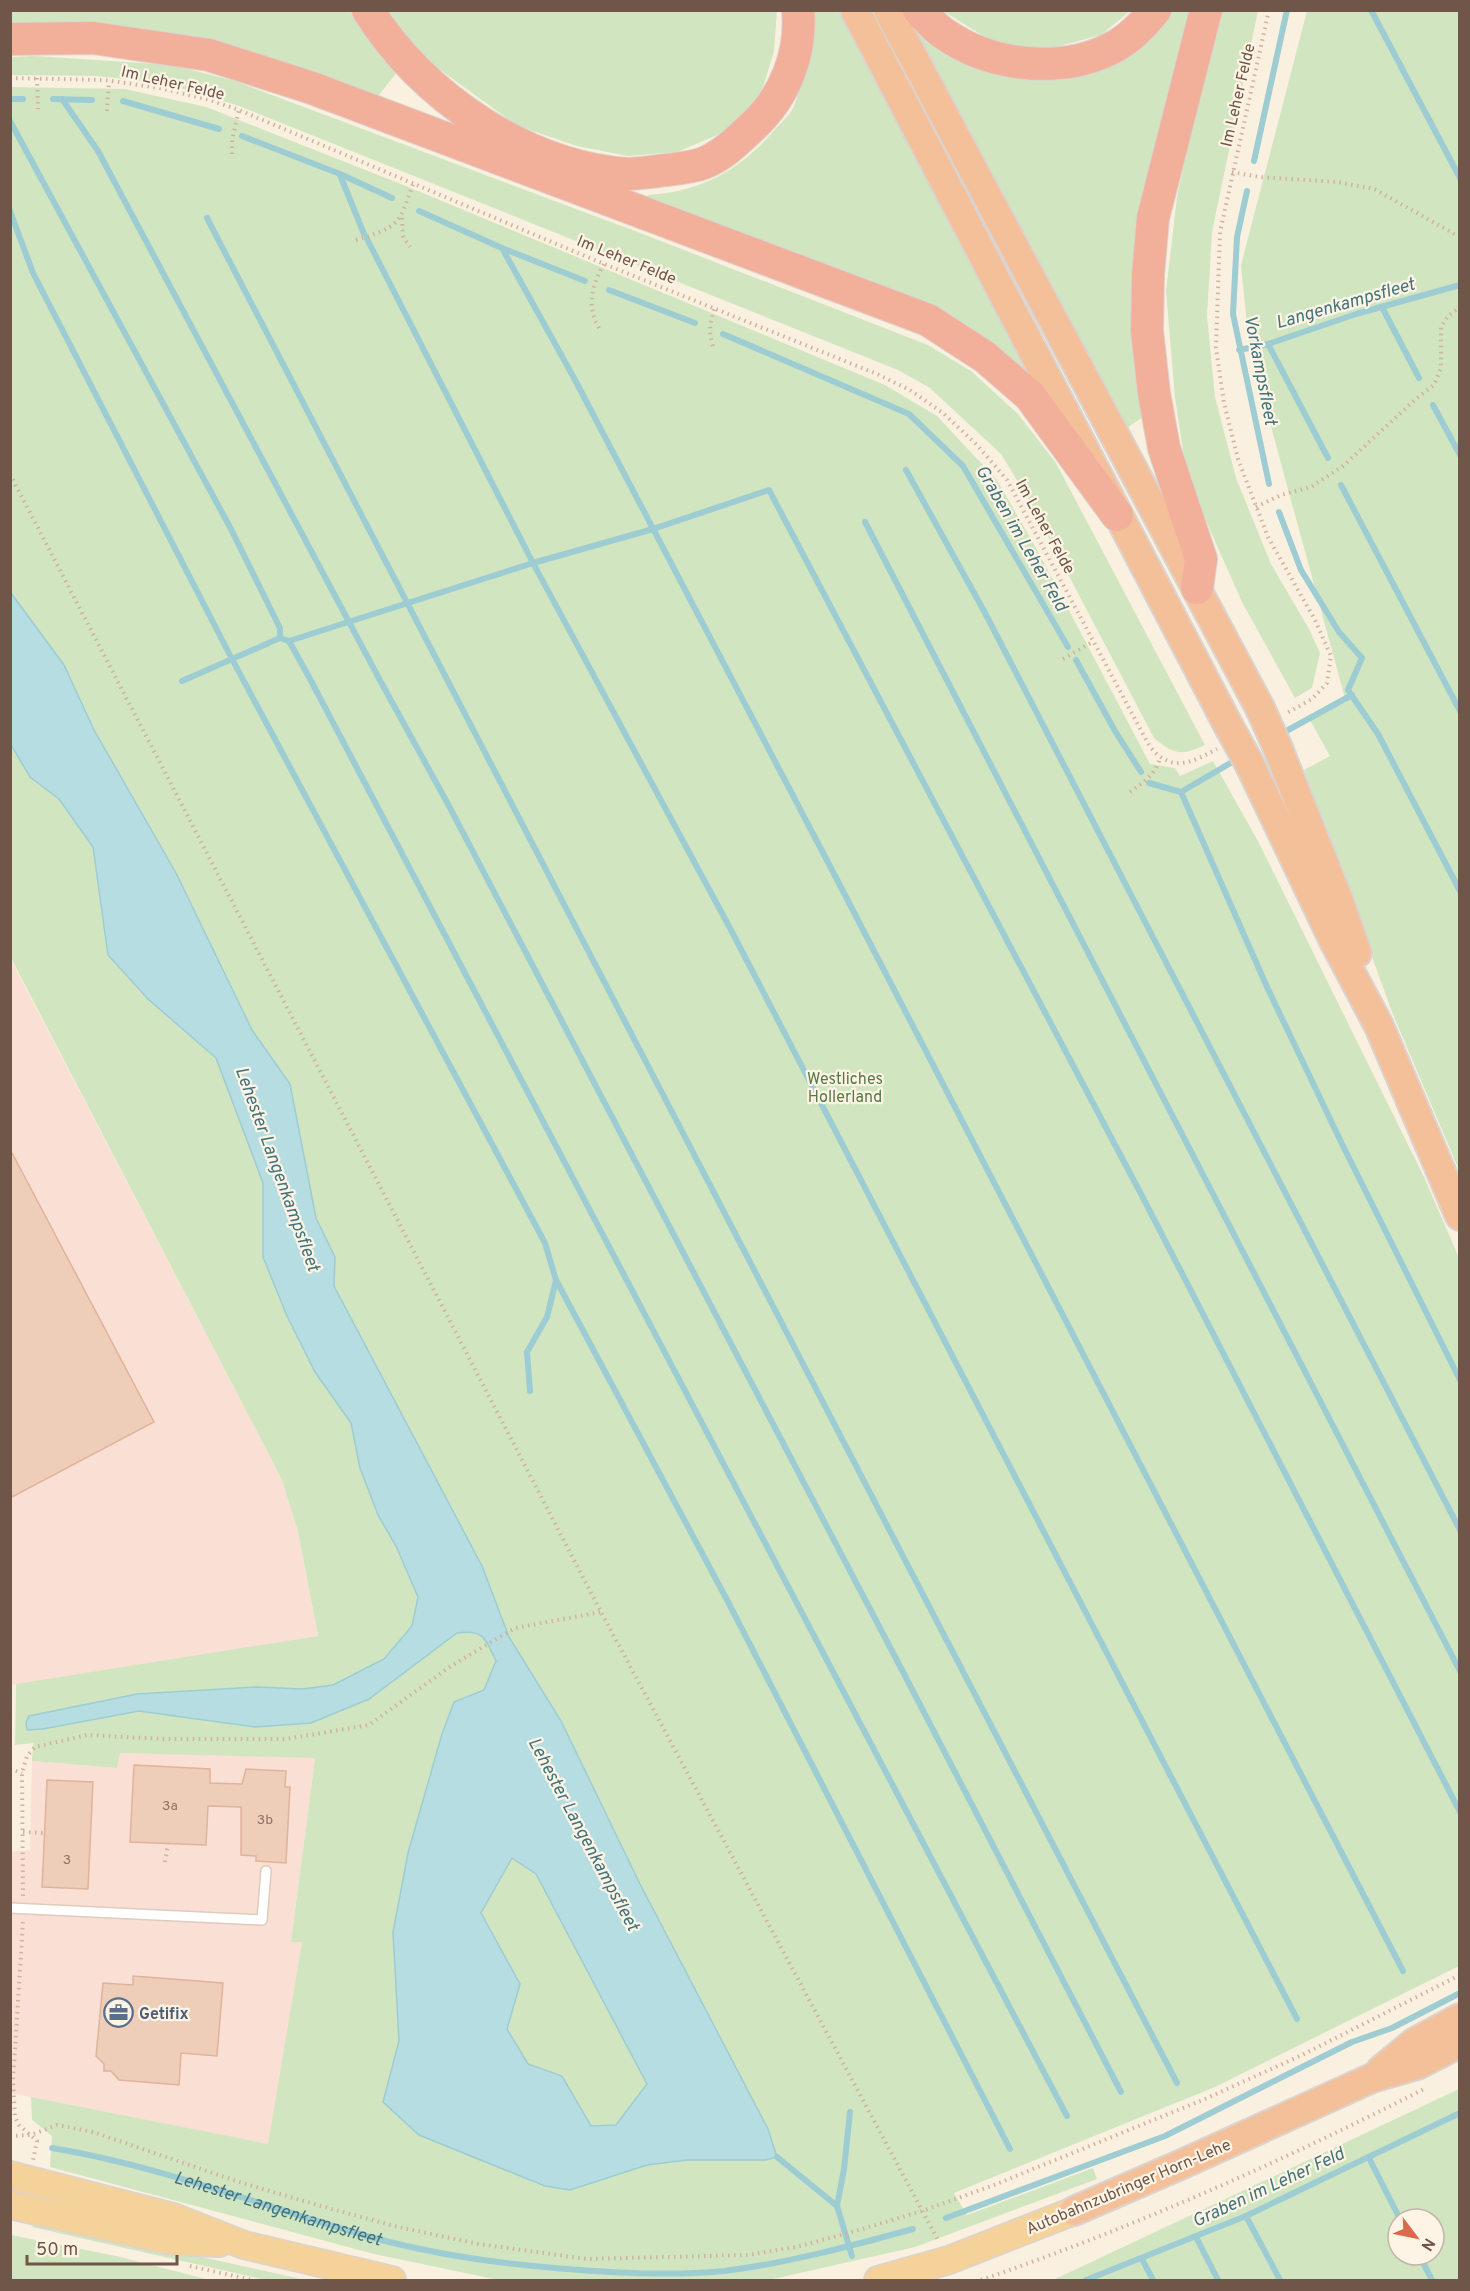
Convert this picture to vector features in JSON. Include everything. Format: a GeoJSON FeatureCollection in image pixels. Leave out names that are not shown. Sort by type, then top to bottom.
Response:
{"type":"FeatureCollection","features":[{"type":"Feature","properties":{"kind":"highway"},"geometry":{"type":"LineString","coordinates":[[368,10],[379,28],[429,84],[473,120],[517,143],[579,167],[629,174],[704,163],[731,147],[769,111],[783,87],[794,59],[800,22],[798,10]]}},
{"type":"Feature","properties":{"kind":"highway"},"geometry":{"type":"LineString","coordinates":[[855,10],[1059,399],[1227,735],[1249,764],[1335,943],[1379,1026],[1460,1216]]}},
{"type":"Feature","properties":{"kind":"highway"},"geometry":{"type":"LineString","coordinates":[[888,10],[1197,588],[1272,711],[1277,746],[1353,938],[1379,1026]]}},
{"type":"Feature","properties":{"kind":"highway"},"geometry":{"type":"LineString","coordinates":[[919,10],[945,35],[994,59],[1046,65],[1077,60],[1110,49],[1142,25],[1155,10]]}},
{"type":"Feature","properties":{"kind":"highway"},"geometry":{"type":"LineString","coordinates":[[1197,588],[1201,559],[1164,448],[1154,393],[1147,331],[1148,275],[1153,218],[1206,10]]}},
{"type":"Feature","properties":{"kind":"highway"},"geometry":{"type":"LineString","coordinates":[[10,39],[93,38],[209,55],[312,88],[928,320],[985,357],[1030,396],[1117,515]]}},
{"type":"Feature","properties":{"kind":"highway","name":"Autobahnzubringer Horn-Lehe"},"geometry":{"type":"LineString","coordinates":[[1372,2078],[1415,2042],[1460,2018]]}},
{"type":"Feature","properties":{"kind":"highway","name":"Autobahnzubringer Horn-Lehe"},"geometry":{"type":"LineString","coordinates":[[1074,2211],[1372,2078],[1417,2065],[1460,2043]]}},
{"type":"Feature","properties":{"kind":"main road"},"geometry":{"type":"LineString","coordinates":[[10,2175],[173,2217],[244,2245],[392,2280]]}},
{"type":"Feature","properties":{"kind":"main road"},"geometry":{"type":"LineString","coordinates":[[10,2205],[172,2241],[244,2245]]}},
{"type":"Feature","properties":{"kind":"main road","name":"Autobahnzubringer Horn-Lehe"},"geometry":{"type":"LineString","coordinates":[[878,2280],[949,2260],[1074,2211]]}},
{"type":"Feature","properties":{"kind":"lane"},"geometry":{"type":"LineString","coordinates":[[10,1908],[262,1920],[266,1871]]}},
{"type":"Feature","properties":{"kind":"path","name":"Im Leher Felde"},"geometry":{"type":"LineString","coordinates":[[1269,10],[1220,232],[1216,348],[1224,403],[1235,447],[1256,507],[1268,537],[1315,620],[1331,656],[1327,683],[1312,699],[1272,711]]}},
{"type":"Feature","properties":{"kind":"path","name":"Im Leher Felde"},"geometry":{"type":"LineString","coordinates":[[10,78],[109,81],[160,88],[210,100],[239,110],[604,264],[877,374],[910,390],[943,413],[977,445],[1007,480],[1150,747],[1160,758]]}},
{"type":"Feature","properties":{"kind":"path"},"geometry":{"type":"LineString","coordinates":[[37,78],[38,109]]}},
{"type":"Feature","properties":{"kind":"path"},"geometry":{"type":"LineString","coordinates":[[107,111],[109,81]]}},
{"type":"Feature","properties":{"kind":"path"},"geometry":{"type":"LineString","coordinates":[[232,154],[232,140],[239,110]]}},
{"type":"Feature","properties":{"kind":"path"},"geometry":{"type":"LineString","coordinates":[[1232,172],[1269,178],[1338,182],[1374,189],[1460,237]]}},
{"type":"Feature","properties":{"kind":"path"},"geometry":{"type":"LineString","coordinates":[[356,240],[388,230],[401,217],[413,184]]}},
{"type":"Feature","properties":{"kind":"path"},"geometry":{"type":"LineString","coordinates":[[401,217],[403,236],[410,247]]}},
{"type":"Feature","properties":{"kind":"path"},"geometry":{"type":"LineString","coordinates":[[599,328],[590,302],[593,288],[604,264]]}},
{"type":"Feature","properties":{"kind":"path"},"geometry":{"type":"LineString","coordinates":[[713,346],[709,333],[715,307]]}},
{"type":"Feature","properties":{"kind":"path"},"geometry":{"type":"LineString","coordinates":[[1256,507],[1281,495],[1311,487],[1343,466],[1417,398],[1434,386],[1440,368],[1441,327],[1448,316],[1460,307]]}},
{"type":"Feature","properties":{"kind":"path"},"geometry":{"type":"LineString","coordinates":[[10,474],[601,1612],[922,2211]]}},
{"type":"Feature","properties":{"kind":"path"},"geometry":{"type":"LineString","coordinates":[[1063,659],[1094,641]]}},
{"type":"Feature","properties":{"kind":"path"},"geometry":{"type":"LineString","coordinates":[[1130,792],[1145,782],[1156,770],[1160,758],[1172,764],[1183,764],[1227,735]]}},
{"type":"Feature","properties":{"kind":"path"},"geometry":{"type":"LineString","coordinates":[[31,2135],[19,2125],[15,2117],[13,2080],[22,1944],[22,1773],[27,1756],[35,1747],[87,1735],[164,1739],[286,1739],[369,1725],[451,1666],[515,1628],[601,1612]]}},
{"type":"Feature","properties":{"kind":"path"},"geometry":{"type":"LineString","coordinates":[[10,1769],[22,1773]]}},
{"type":"Feature","properties":{"kind":"path"},"geometry":{"type":"LineString","coordinates":[[23,1832],[45,1833]]}},
{"type":"Feature","properties":{"kind":"path"},"geometry":{"type":"LineString","coordinates":[[165,1862],[168,1844]]}},
{"type":"Feature","properties":{"kind":"path"},"geometry":{"type":"LineString","coordinates":[[10,2136],[31,2135],[57,2125],[93,2133],[239,2182],[398,2227],[479,2244],[587,2259],[747,2255],[796,2247],[852,2232],[922,2211],[994,2185],[1205,2099],[1302,2055],[1460,1975]]}},
{"type":"Feature","properties":{"kind":"path"},"geometry":{"type":"LineString","coordinates":[[981,2280],[1039,2260],[1292,2155],[1430,2086]]}},
{"type":"Feature","properties":{"kind":"shaded area"},"geometry":{"type":"Polygon","coordinates":[[[10,958],[282,1480],[298,1532],[318,1637],[11,1685],[10,958]]]}},
{"type":"Feature","properties":{"kind":"shaded area"},"geometry":{"type":"Polygon","coordinates":[[[120,1753],[315,1757],[291,1942],[302,1942],[268,2145],[11,2093],[11,1852],[30,1850],[32,1761],[117,1768],[120,1753]]]}},
{"type":"Feature","properties":{"kind":"green space"},"geometry":{"type":"Polygon","coordinates":[[[10,11],[777,11],[774,51],[761,94],[722,133],[677,152],[628,156],[577,146],[518,126],[414,51],[374,101],[11,29],[10,11]]]}},
{"type":"Feature","properties":{"kind":"green space"},"geometry":{"type":"Polygon","coordinates":[[[808,11],[842,11],[1053,407],[1007,364],[652,205],[647,195],[686,189],[720,176],[750,155],[789,114],[798,95],[803,71],[808,11]]]}},
{"type":"Feature","properties":{"kind":"green space"},"geometry":{"type":"Polygon","coordinates":[[[905,11],[1049,76],[1169,11],[1193,11],[1173,88],[1147,414],[1127,428],[905,11]]]}},
{"type":"Feature","properties":{"kind":"green space"},"geometry":{"type":"Polygon","coordinates":[[[943,11],[1130,11],[1101,35],[1052,48],[1001,47],[943,11]]]}},
{"type":"Feature","properties":{"kind":"green space"},"geometry":{"type":"Polygon","coordinates":[[[1220,11],[1258,11],[1212,232],[1207,316],[1215,397],[1236,478],[1271,564],[1309,629],[1320,653],[1312,688],[1295,698],[1242,602],[1195,496],[1184,457],[1175,398],[1166,291],[1177,197],[1199,93],[1220,11]]]}},
{"type":"Feature","properties":{"kind":"green space"},"geometry":{"type":"Polygon","coordinates":[[[1307,11],[1459,11],[1459,1170],[1392,1012],[1304,770],[1330,756],[1310,720],[1346,702],[1249,346],[1241,265],[1307,11]]]}},
{"type":"Feature","properties":{"kind":"green space"},"geometry":{"type":"Polygon","coordinates":[[[35,56],[172,65],[235,81],[643,234],[928,345],[971,371],[1018,414],[1056,463],[1205,745],[1190,751],[1178,752],[1167,748],[1154,738],[1028,498],[1001,454],[930,388],[898,370],[239,106],[167,84],[97,76],[11,75],[11,57],[35,56]]]}},
{"type":"Feature","properties":{"kind":"green space","name":"Westliches Hollerland"},"geometry":{"type":"Polygon","coordinates":[[[11,87],[125,89],[206,107],[401,184],[885,385],[937,416],[997,480],[1035,546],[1150,764],[1175,768],[1180,776],[1213,761],[1259,843],[1424,1177],[1459,1258],[1459,1966],[1215,2087],[954,2193],[967,2215],[1093,2168],[1097,2179],[915,2247],[769,2280],[499,2280],[374,2254],[50,2167],[52,2136],[32,2120],[31,2097],[268,2144],[302,1942],[291,1942],[315,1758],[120,1753],[117,1768],[32,1761],[33,1743],[15,1745],[16,1684],[318,1636],[298,1532],[282,1480],[11,958],[10,745],[30,777],[59,799],[93,847],[108,955],[148,999],[216,1058],[263,1183],[263,1257],[287,1316],[315,1372],[351,1423],[360,1468],[378,1515],[396,1546],[418,1597],[412,1626],[384,1659],[333,1685],[302,1689],[258,1687],[137,1694],[29,1716],[27,1729],[43,1729],[139,1711],[255,1727],[311,1723],[369,1699],[457,1633],[478,1634],[486,1641],[496,1660],[485,1690],[442,1734],[408,1853],[393,1932],[399,2041],[384,2102],[419,2135],[544,2185],[570,2190],[647,2165],[687,2160],[766,2160],[777,2157],[768,2129],[640,1884],[561,1721],[509,1637],[482,1566],[334,1286],[335,1257],[316,1218],[290,1084],[252,1030],[176,873],[94,730],[64,665],[11,593],[11,87]]]}},
{"type":"Feature","properties":{"kind":"green space"},"geometry":{"type":"Polygon","coordinates":[[[512,1858],[536,1873],[648,2085],[616,2125],[591,2126],[562,2076],[528,2064],[507,2029],[519,1984],[481,1913],[512,1858]]]}},
{"type":"Feature","properties":{"kind":"green space"},"geometry":{"type":"Polygon","coordinates":[[[1459,2089],[1459,2280],[1053,2280],[1459,2089]]]}},
{"type":"Feature","properties":{"kind":"green space"},"geometry":{"type":"Polygon","coordinates":[[[34,2220],[306,2280],[266,2280],[32,2227],[34,2220]]]}},
{"type":"Feature","properties":{"kind":"green space"},"geometry":{"type":"Polygon","coordinates":[[[11,2235],[116,2256],[210,2280],[11,2280],[11,2235]]]}},
{"type":"Feature","properties":{"kind":"water"},"geometry":{"type":"Polygon","coordinates":[[[11,593],[64,665],[94,730],[176,873],[252,1030],[290,1084],[316,1218],[335,1257],[334,1286],[482,1566],[509,1637],[561,1721],[640,1884],[768,2129],[777,2157],[766,2160],[687,2160],[647,2165],[570,2190],[545,2186],[419,2135],[383,2102],[399,2041],[393,1932],[408,1853],[442,1734],[454,1702],[484,1690],[496,1661],[486,1641],[478,1634],[457,1633],[369,1699],[311,1723],[255,1727],[139,1711],[27,1730],[26,1723],[29,1716],[137,1694],[258,1687],[302,1689],[333,1685],[384,1659],[412,1626],[418,1597],[396,1546],[378,1515],[360,1468],[351,1423],[315,1372],[287,1316],[263,1257],[263,1183],[216,1058],[148,999],[108,955],[93,847],[59,799],[30,777],[11,745],[11,593]],[[512,1858],[481,1913],[520,1984],[507,2029],[528,2064],[562,2076],[591,2126],[616,2125],[647,2084],[536,1874],[512,1858]]]}},
{"type":"Feature","properties":{"kind":"building"},"geometry":{"type":"Polygon","coordinates":[[[10,1149],[154,1422],[10,1498],[10,1149]]]}},
{"type":"Feature","properties":{"kind":"building"},"geometry":{"type":"Polygon","coordinates":[[[134,1765],[210,1769],[210,1783],[242,1784],[246,1769],[286,1771],[285,1787],[290,1787],[286,1863],[256,1861],[256,1856],[241,1855],[241,1807],[208,1806],[206,1845],[130,1842],[134,1765]]]}},
{"type":"Feature","properties":{"kind":"building"},"geometry":{"type":"Polygon","coordinates":[[[47,1780],[93,1782],[88,1889],[42,1887],[47,1780]]]}},
{"type":"Feature","properties":{"kind":"building"},"geometry":{"type":"Polygon","coordinates":[[[133,1976],[223,1983],[217,2056],[181,2053],[179,2085],[119,2080],[111,2071],[104,2071],[104,2064],[96,2056],[103,1983],[133,1985],[133,1976]]]}},
{"type":"Feature","properties":{"kind":"waterway","name":"Vorkampsfleet"},"geometry":{"type":"LineString","coordinates":[[1254,161],[1287,10]]}},
{"type":"Feature","properties":{"kind":"waterway"},"geometry":{"type":"LineString","coordinates":[[1371,10],[1460,178]]}},
{"type":"Feature","properties":{"kind":"waterway","name":"Graben im Leher Feld"},"geometry":{"type":"LineString","coordinates":[[10,99],[23,99]]}},
{"type":"Feature","properties":{"kind":"waterway","name":"Graben im Leher Feld"},"geometry":{"type":"LineString","coordinates":[[53,99],[92,100]]}},
{"type":"Feature","properties":{"kind":"waterway"},"geometry":{"type":"LineString","coordinates":[[62,99],[98,151],[449,806],[1121,2092]]}},
{"type":"Feature","properties":{"kind":"waterway","name":"Graben im Leher Feld"},"geometry":{"type":"LineString","coordinates":[[123,101],[219,129]]}},
{"type":"Feature","properties":{"kind":"waterway"},"geometry":{"type":"LineString","coordinates":[[10,121],[231,529],[280,628],[280,638]]}},
{"type":"Feature","properties":{"kind":"waterway","name":"Graben im Leher Feld"},"geometry":{"type":"LineString","coordinates":[[242,136],[340,174],[392,198]]}},
{"type":"Feature","properties":{"kind":"waterway"},"geometry":{"type":"LineString","coordinates":[[340,175],[364,234]]}},
{"type":"Feature","properties":{"kind":"waterway","name":"Vorkampsfleet"},"geometry":{"type":"LineString","coordinates":[[1247,191],[1237,237],[1233,314],[1269,484]]}},
{"type":"Feature","properties":{"kind":"waterway"},"geometry":{"type":"LineString","coordinates":[[10,211],[33,273],[232,659],[545,1243],[556,1280],[547,1317],[527,1352],[530,1391]]}},
{"type":"Feature","properties":{"kind":"waterway","name":"Graben im Leher Feld"},"geometry":{"type":"LineString","coordinates":[[419,211],[502,248],[585,281]]}},
{"type":"Feature","properties":{"kind":"waterway"},"geometry":{"type":"LineString","coordinates":[[207,218],[1177,2083]]}},
{"type":"Feature","properties":{"kind":"waterway"},"geometry":{"type":"LineString","coordinates":[[367,239],[533,563],[731,930],[1297,2019]]}},
{"type":"Feature","properties":{"kind":"waterway"},"geometry":{"type":"LineString","coordinates":[[502,248],[574,378],[832,870],[1403,1971]]}},
{"type":"Feature","properties":{"kind":"waterway","name":"Langenkampsfleet"},"geometry":{"type":"LineString","coordinates":[[1239,350],[1268,344],[1356,314],[1460,285]]}},
{"type":"Feature","properties":{"kind":"waterway","name":"Graben im Leher Feld"},"geometry":{"type":"LineString","coordinates":[[609,290],[695,323]]}},
{"type":"Feature","properties":{"kind":"waterway"},"geometry":{"type":"LineString","coordinates":[[1382,307],[1419,378]]}},
{"type":"Feature","properties":{"kind":"waterway","name":"Graben im Leher Feld"},"geometry":{"type":"LineString","coordinates":[[723,334],[909,414],[963,466],[1068,647]]}},
{"type":"Feature","properties":{"kind":"waterway"},"geometry":{"type":"LineString","coordinates":[[1268,344],[1328,458]]}},
{"type":"Feature","properties":{"kind":"waterway"},"geometry":{"type":"LineString","coordinates":[[1433,405],[1460,455]]}},
{"type":"Feature","properties":{"kind":"waterway"},"geometry":{"type":"LineString","coordinates":[[906,470],[984,611],[1460,1530]]}},
{"type":"Feature","properties":{"kind":"waterway"},"geometry":{"type":"LineString","coordinates":[[1341,485],[1460,711]]}},
{"type":"Feature","properties":{"kind":"waterway"},"geometry":{"type":"LineString","coordinates":[[182,681],[280,638],[289,641],[533,563],[653,529],[769,490],[1141,1194],[1460,1812]]}},
{"type":"Feature","properties":{"kind":"waterway","name":"Graben im Leher Feld"},"geometry":{"type":"LineString","coordinates":[[1279,512],[1301,570],[1339,632],[1362,658],[1348,690],[1378,734],[1460,891]]}},
{"type":"Feature","properties":{"kind":"waterway"},"geometry":{"type":"LineString","coordinates":[[865,522],[1460,1671]]}},
{"type":"Feature","properties":{"kind":"waterway"},"geometry":{"type":"LineString","coordinates":[[289,641],[1067,2116]]}},
{"type":"Feature","properties":{"kind":"waterway","name":"Graben im Leher Feld"},"geometry":{"type":"LineString","coordinates":[[1076,660],[1115,731],[1141,772]]}},
{"type":"Feature","properties":{"kind":"waterway","name":"Graben im Leher Feld"},"geometry":{"type":"LineString","coordinates":[[1279,735],[1352,695]]}},
{"type":"Feature","properties":{"kind":"waterway","name":"Graben im Leher Feld"},"geometry":{"type":"LineString","coordinates":[[1149,783],[1181,792],[1239,758]]}},
{"type":"Feature","properties":{"kind":"waterway"},"geometry":{"type":"LineString","coordinates":[[1181,792],[1267,987],[1343,1146],[1460,1380]]}},
{"type":"Feature","properties":{"kind":"waterway"},"geometry":{"type":"LineString","coordinates":[[556,1280],[726,1598],[1010,2149]]}},
{"type":"Feature","properties":{"kind":"waterway"},"geometry":{"type":"LineString","coordinates":[[946,2218],[1165,2136],[1352,2042],[1392,2028],[1460,1993]]}},
{"type":"Feature","properties":{"kind":"waterway"},"geometry":{"type":"LineString","coordinates":[[837,2206],[844,2169],[850,2112]]}},
{"type":"Feature","properties":{"kind":"waterway","name":"Graben im Leher Feld"},"geometry":{"type":"LineString","coordinates":[[1086,2280],[1246,2216],[1460,2113]]}},
{"type":"Feature","properties":{"kind":"waterway","name":"Lehester Langenkampsfleet"},"geometry":{"type":"LineString","coordinates":[[52,2148],[174,2176],[398,2244],[469,2258],[542,2267],[645,2273],[724,2271],[796,2259],[913,2229]]}},
{"type":"Feature","properties":{"kind":"waterway","name":"Lehester Langenkampsfleet"},"geometry":{"type":"LineString","coordinates":[[777,2157],[837,2206],[852,2256]]}},
{"type":"Feature","properties":{"kind":"waterway"},"geometry":{"type":"LineString","coordinates":[[1369,2158],[1394,2207]]}},
{"type":"Feature","properties":{"kind":"waterway"},"geometry":{"type":"LineString","coordinates":[[1246,2216],[1280,2280]]}},
{"type":"Feature","properties":{"kind":"waterway"},"geometry":{"type":"LineString","coordinates":[[1196,2237],[1218,2280]]}},
{"type":"Feature","properties":{"kind":"waterway"},"geometry":{"type":"LineString","coordinates":[[1142,2259],[1153,2280]]}},
{"type":"Feature","properties":{"kind":"waterway"},"geometry":{"type":"LineString","coordinates":[[1425,2267],[1432,2280]]}},
{"type":"Feature","properties":{"kind":"place","name":"Getifix"},"geometry":{"type":"Point","coordinates":[118,2013]}}]}
